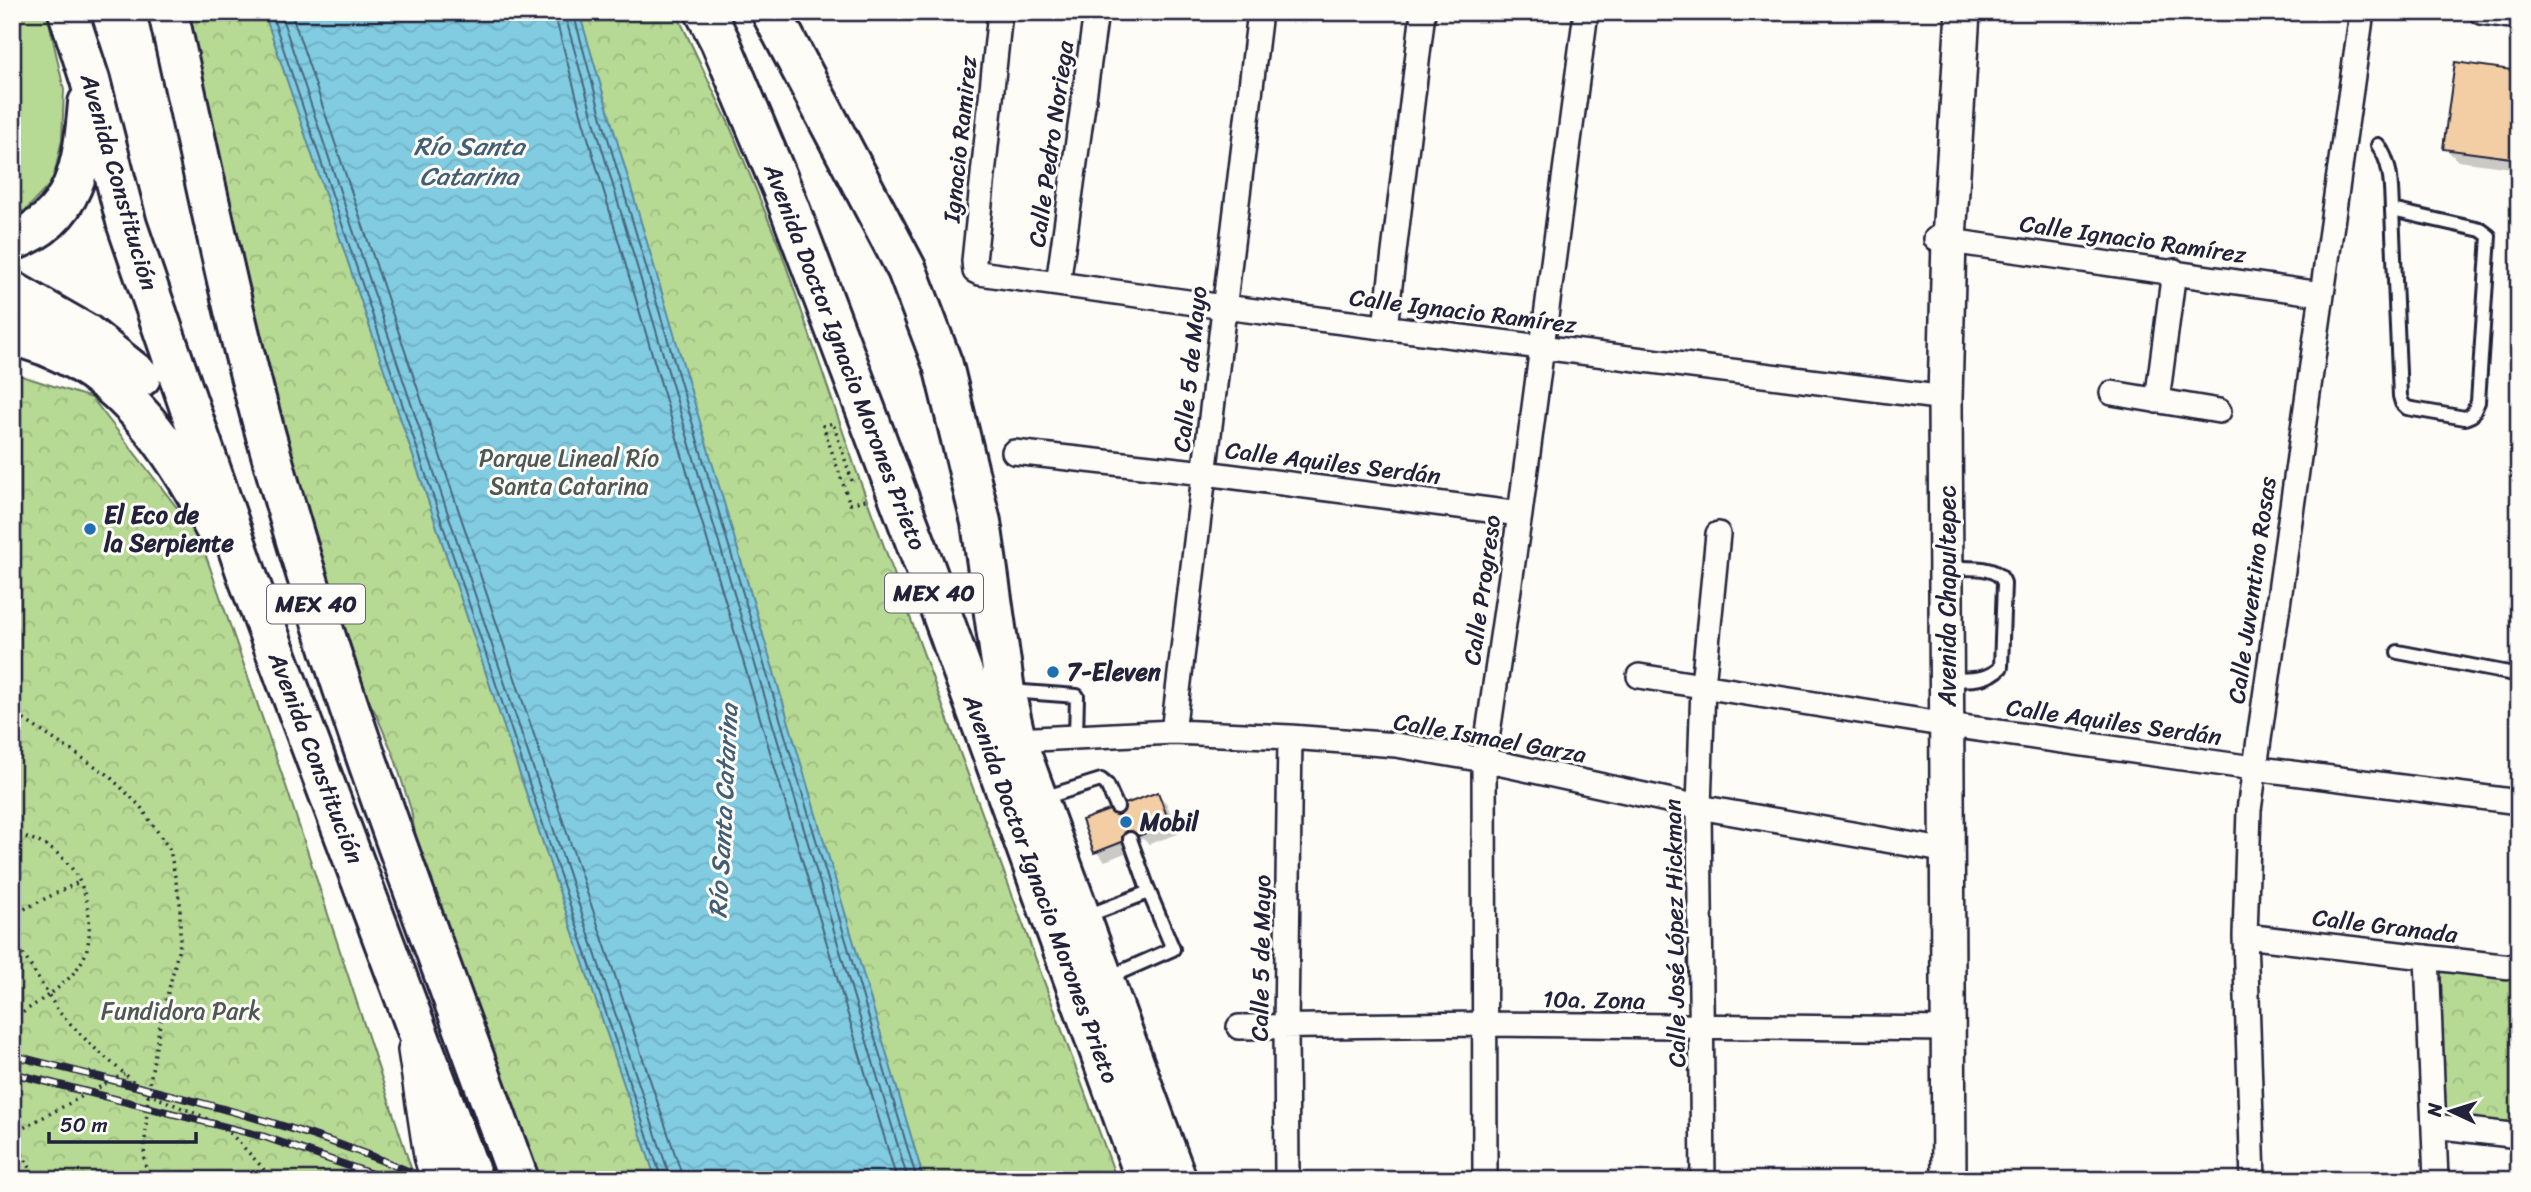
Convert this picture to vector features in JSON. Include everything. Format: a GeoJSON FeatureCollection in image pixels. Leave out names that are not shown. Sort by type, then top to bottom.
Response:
{"type":"FeatureCollection","features":[{"type":"Feature","properties":{"kind":"highway","name":"Avenida Constitución"},"geometry":{"type":"LineString","coordinates":[[68,12],[90,80],[127,225],[248,578],[411,1013],[459,1174]]}},
{"type":"Feature","properties":{"kind":"highway","name":"Avenida Constitución"},"geometry":{"type":"LineString","coordinates":[[168,12],[243,344],[271,454],[338,678],[519,1180]]}},
{"type":"Feature","properties":{"kind":"highway","name":"Avenida Doctor Ignacio Morones Prieto"},"geometry":{"type":"LineString","coordinates":[[771,12],[907,270],[943,365],[981,522],[1006,691],[1016,740],[1177,1180]]}},
{"type":"Feature","properties":{"kind":"highway"},"geometry":{"type":"LineString","coordinates":[[794,12],[816,62],[825,116]]}},
{"type":"Feature","properties":{"kind":"highway","name":"Avenida Doctor Ignacio Morones Prieto"},"geometry":{"type":"LineString","coordinates":[[713,22],[783,191],[926,570],[1146,1180]]}},
{"type":"Feature","properties":{"kind":"highway"},"geometry":{"type":"LineString","coordinates":[[12,241],[29,234],[49,220],[65,202],[73,187],[86,124],[90,80]]}},
{"type":"Feature","properties":{"kind":"highway"},"geometry":{"type":"LineString","coordinates":[[12,291],[88,334],[135,372],[161,398],[215,477]]}},
{"type":"Feature","properties":{"kind":"highway"},"geometry":{"type":"LineString","coordinates":[[12,336],[65,355],[88,368],[124,396],[170,451],[219,538],[248,578]]}},
{"type":"Feature","properties":{"kind":"highway"},"geometry":{"type":"LineString","coordinates":[[926,570],[1006,691]]}},
{"type":"Feature","properties":{"kind":"highway"},"geometry":{"type":"LineString","coordinates":[[376,783],[459,1174]]}},
{"type":"Feature","properties":{"kind":"main road"},"geometry":{"type":"LineString","coordinates":[[1943,239],[1948,12]]}},
{"type":"Feature","properties":{"kind":"main road","name":"Avenida Chapultepec"},"geometry":{"type":"LineString","coordinates":[[1949,1180],[1942,1029],[1938,397],[1943,239],[1963,12]]}},
{"type":"Feature","properties":{"kind":"main road"},"geometry":{"type":"LineString","coordinates":[[1936,1180],[1942,1029]]}},
{"type":"Feature","properties":{"kind":"street","name":"Ignacio Ramirez"},"geometry":{"type":"LineString","coordinates":[[975,271],[1000,12]]}},
{"type":"Feature","properties":{"kind":"street","name":"Calle Pedro Noriega"},"geometry":{"type":"LineString","coordinates":[[1058,284],[1096,12]]}},
{"type":"Feature","properties":{"kind":"street","name":"Calle 5 de Mayo"},"geometry":{"type":"LineString","coordinates":[[1173,733],[1260,12]]}},
{"type":"Feature","properties":{"kind":"street"},"geometry":{"type":"LineString","coordinates":[[1385,327],[1423,12]]}},
{"type":"Feature","properties":{"kind":"street","name":"Calle Progreso"},"geometry":{"type":"LineString","coordinates":[[1485,1180],[1484,760],[1520,514],[1586,12]]}},
{"type":"Feature","properties":{"kind":"street","name":"Calle Juventino Rosas"},"geometry":{"type":"LineString","coordinates":[[2253,1180],[2245,872],[2253,768],[2362,12]]}},
{"type":"Feature","properties":{"kind":"street"},"geometry":{"type":"LineString","coordinates":[[2481,12],[2519,16]]}},
{"type":"Feature","properties":{"kind":"street","name":"Calle Ignacio Ramírez"},"geometry":{"type":"LineString","coordinates":[[1943,239],[2321,294]]}},
{"type":"Feature","properties":{"kind":"street","name":"Calle Ignacio Ramírez"},"geometry":{"type":"LineString","coordinates":[[975,271],[1224,307],[1938,397]]}},
{"type":"Feature","properties":{"kind":"street"},"geometry":{"type":"LineString","coordinates":[[2157,401],[2174,271]]}},
{"type":"Feature","properties":{"kind":"street"},"geometry":{"type":"LineString","coordinates":[[2112,393],[2219,411]]}},
{"type":"Feature","properties":{"kind":"street","name":"Calle Aquiles Serdán"},"geometry":{"type":"LineString","coordinates":[[1014,452],[1205,473],[1520,514]]}},
{"type":"Feature","properties":{"kind":"street","name":"Calle José López Hickman"},"geometry":{"type":"LineString","coordinates":[[1703,1180],[1699,807],[1703,685],[1718,534]]}},
{"type":"Feature","properties":{"kind":"street","name":"Calle Aquiles Serdán"},"geometry":{"type":"LineString","coordinates":[[1639,676],[1941,724],[2519,802]]}},
{"type":"Feature","properties":{"kind":"street","name":"Calle Ismael Garza"},"geometry":{"type":"LineString","coordinates":[[1016,740],[1173,733],[1290,737],[1396,746],[1484,760],[1699,807],[1942,850]]}},
{"type":"Feature","properties":{"kind":"street","name":"Calle 5 de Mayo"},"geometry":{"type":"LineString","coordinates":[[1287,1180],[1290,737]]}},
{"type":"Feature","properties":{"kind":"street","name":"Calle Granada"},"geometry":{"type":"LineString","coordinates":[[2245,936],[2519,968]]}},
{"type":"Feature","properties":{"kind":"street"},"geometry":{"type":"LineString","coordinates":[[2427,957],[2436,1180]]}},
{"type":"Feature","properties":{"kind":"street","name":"10a. Zona"},"geometry":{"type":"LineString","coordinates":[[1239,1027],[1485,1024],[1942,1029]]}},
{"type":"Feature","properties":{"kind":"street"},"geometry":{"type":"LineString","coordinates":[[2434,1126],[2519,1136]]}},
{"type":"Feature","properties":{"kind":"lane"},"geometry":{"type":"LineString","coordinates":[[2378,145],[2385,154],[2389,169],[2402,403],[2407,408],[2465,418],[2472,415],[2478,402],[2489,236],[2481,230],[2392,211]]}},
{"type":"Feature","properties":{"kind":"lane"},"geometry":{"type":"LineString","coordinates":[[1940,568],[1994,571],[2002,577],[2004,583],[2001,667],[1984,678],[1941,681]]}},
{"type":"Feature","properties":{"kind":"lane"},"geometry":{"type":"LineString","coordinates":[[2398,652],[2519,675]]}},
{"type":"Feature","properties":{"kind":"lane"},"geometry":{"type":"LineString","coordinates":[[1006,691],[1077,696],[1076,737]]}},
{"type":"Feature","properties":{"kind":"lane"},"geometry":{"type":"LineString","coordinates":[[1037,800],[1101,780],[1107,785],[1117,807]]}},
{"type":"Feature","properties":{"kind":"lane"},"geometry":{"type":"LineString","coordinates":[[1103,980],[1173,948],[1130,839]]}},
{"type":"Feature","properties":{"kind":"lane"},"geometry":{"type":"LineString","coordinates":[[1081,919],[1149,892]]}},
{"type":"Feature","properties":{"kind":"path"},"geometry":{"type":"LineString","coordinates":[[850,505],[823,426],[833,423],[852,481]]}},
{"type":"Feature","properties":{"kind":"path"},"geometry":{"type":"LineString","coordinates":[[12,712],[107,774],[140,806],[170,850],[180,903],[180,944],[159,1029],[148,1094],[144,1156],[148,1180]]}},
{"type":"Feature","properties":{"kind":"path"},"geometry":{"type":"LineString","coordinates":[[12,834],[39,842],[64,858],[81,881],[88,901],[90,931],[84,959],[70,978],[12,1021]]}},
{"type":"Feature","properties":{"kind":"path"},"geometry":{"type":"LineString","coordinates":[[12,915],[81,881]]}},
{"type":"Feature","properties":{"kind":"path"},"geometry":{"type":"LineString","coordinates":[[12,936],[59,1012],[91,1045],[148,1094],[202,1116],[232,1135],[271,1180]]}},
{"type":"Feature","properties":{"kind":"path"},"geometry":{"type":"LineString","coordinates":[[12,1134],[124,1074]]}},
{"type":"Feature","properties":{"kind":"path"},"geometry":{"type":"LineString","coordinates":[[12,1144],[37,1180]]}},
{"type":"Feature","properties":{"kind":"green space"},"geometry":{"type":"Polygon","coordinates":[[[12,12],[47,12],[64,90],[62,139],[53,181],[26,210],[12,215],[12,12]]]}},
{"type":"Feature","properties":{"kind":"green space","name":"Parque Lineal Río Santa Catarina"},"geometry":{"type":"Polygon","coordinates":[[[182,12],[676,12],[729,124],[780,248],[856,470],[1117,1180],[539,1180],[419,857],[411,810],[394,756],[376,714],[350,667],[323,601],[182,12]]]}},
{"type":"Feature","properties":{"kind":"green space","name":"Fundidora Park"},"geometry":{"type":"Polygon","coordinates":[[[12,373],[92,398],[199,536],[287,789],[415,1180],[12,1180],[12,373]]]}},
{"type":"Feature","properties":{"kind":"green space"},"geometry":{"type":"Polygon","coordinates":[[[2427,957],[2519,968],[2519,1136],[2434,1126],[2427,957]]]}},
{"type":"Feature","properties":{"kind":"water","name":"Río Santa Catarina"},"geometry":{"type":"Polygon","coordinates":[[[264,12],[579,12],[924,1180],[656,1180],[264,12]]]}},
{"type":"Feature","properties":{"kind":"building"},"geometry":{"type":"Polygon","coordinates":[[[2455,62],[2519,71],[2519,159],[2443,149],[2455,62]]]}},
{"type":"Feature","properties":{"kind":"building","name":"Mobil"},"geometry":{"type":"Polygon","coordinates":[[[1158,792],[1170,824],[1138,836],[1132,831],[1126,831],[1122,842],[1094,853],[1082,820],[1109,810],[1120,815],[1125,804],[1158,792]]]}},
{"type":"Feature","properties":{"kind":"railway"},"geometry":{"type":"LineString","coordinates":[[12,1055],[276,1124],[379,1159],[428,1180]]}},
{"type":"Feature","properties":{"kind":"railway"},"geometry":{"type":"LineString","coordinates":[[12,1073],[265,1137],[389,1180]]}},
{"type":"Feature","properties":{"kind":"place","name":"El Eco de la Serpiente"},"geometry":{"type":"Point","coordinates":[90,529]}},
{"type":"Feature","properties":{"kind":"place","name":"7-Eleven"},"geometry":{"type":"Point","coordinates":[1053,672]}},
{"type":"Feature","properties":{"kind":"place","name":"Mobil"},"geometry":{"type":"Point","coordinates":[1126,822]}}]}
